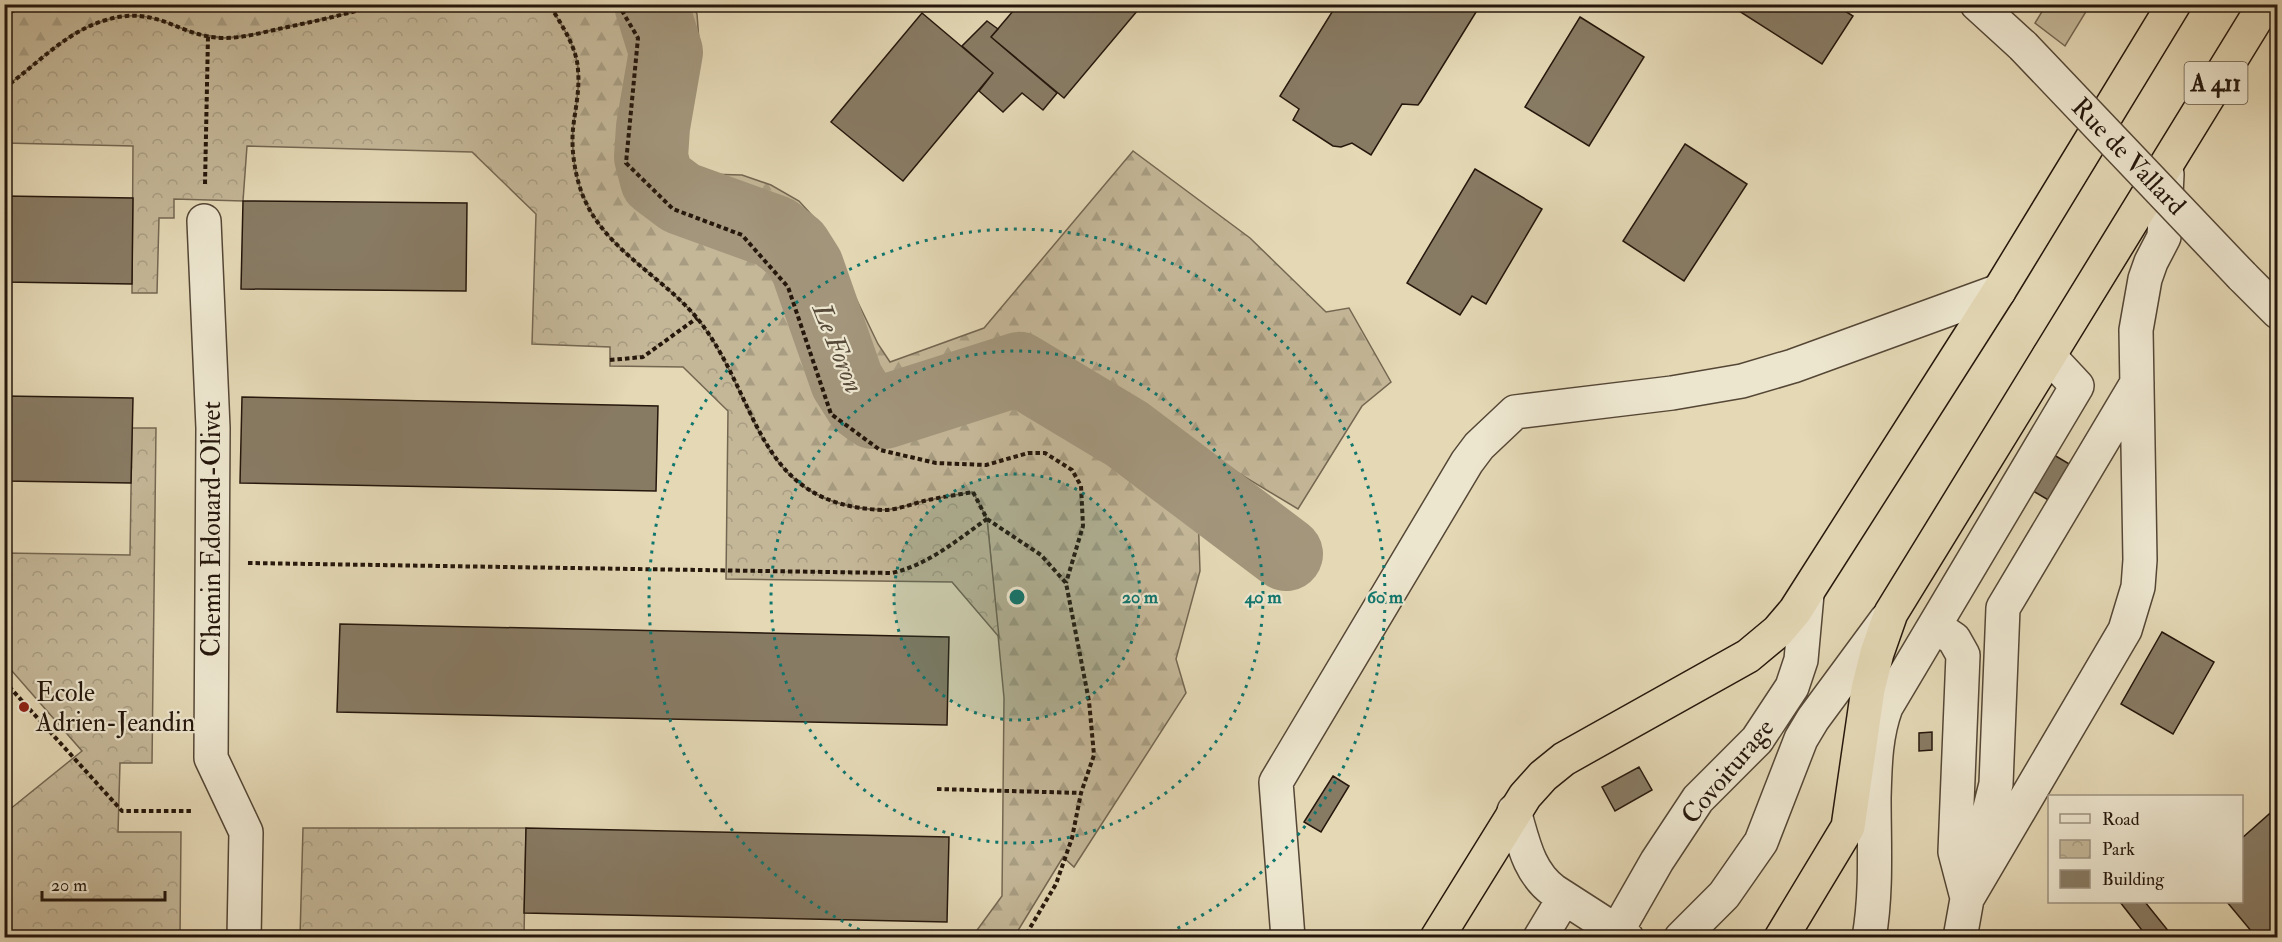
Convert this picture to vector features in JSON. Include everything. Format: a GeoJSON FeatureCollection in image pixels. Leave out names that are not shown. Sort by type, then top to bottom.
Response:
{"type":"FeatureCollection","features":[{"type":"Feature","properties":{"kind":"highway"},"geometry":{"type":"LineString","coordinates":[[1437,938],[1514,811],[1534,784],[1564,759],[1759,648],[1778,631],[1807,594],[1999,291],[2174,4]]}},
{"type":"Feature","properties":{"kind":"highway","name":"A 411"},"geometry":{"type":"LineString","coordinates":[[2168,162],[2265,4]]}},
{"type":"Feature","properties":{"kind":"highway"},"geometry":{"type":"LineString","coordinates":[[1781,938],[1848,827],[1868,689],[1877,653],[1891,613],[2168,162]]}},
{"type":"Feature","properties":{"kind":"street","name":"Rue de Vallard"},"geometry":{"type":"LineString","coordinates":[[1979,5],[2023,46],[2277,312]]}},
{"type":"Feature","properties":{"kind":"street"},"geometry":{"type":"LineString","coordinates":[[1967,899],[2129,621],[2140,574],[2136,348],[2138,311],[2151,262],[2164,237],[2168,162]]}},
{"type":"Feature","properties":{"kind":"street","name":"Chemin Edouard-Olivet"},"geometry":{"type":"LineString","coordinates":[[204,221],[213,428],[211,758],[246,832],[244,938]]}},
{"type":"Feature","properties":{"kind":"street"},"geometry":{"type":"LineString","coordinates":[[1288,938],[1276,782],[1467,462],[1479,446],[1515,412],[1672,393],[1759,376],[1830,353],[1999,291]]}},
{"type":"Feature","properties":{"kind":"street"},"geometry":{"type":"LineString","coordinates":[[2049,356],[2078,386],[2107,434]]}},
{"type":"Feature","properties":{"kind":"street"},"geometry":{"type":"LineString","coordinates":[[1960,938],[1967,899],[1996,784],[2004,608],[2137,383]]}},
{"type":"Feature","properties":{"kind":"street"},"geometry":{"type":"LineString","coordinates":[[1869,938],[1873,906],[1874,783],[1881,719],[1886,707],[2078,386]]}},
{"type":"Feature","properties":{"kind":"street","name":"Covoiturage"},"geometry":{"type":"LineString","coordinates":[[1619,935],[1657,861],[1698,799],[1757,740],[1792,687],[1801,660],[1807,594]]}},
{"type":"Feature","properties":{"kind":"street","name":"Covoiturage"},"geometry":{"type":"LineString","coordinates":[[1681,938],[1724,895],[1761,842],[1801,739],[1813,719],[1891,613]]}},
{"type":"Feature","properties":{"kind":"street"},"geometry":{"type":"LineString","coordinates":[[1935,626],[1954,639],[1963,655],[1955,852],[1967,899]]}},
{"type":"Feature","properties":{"kind":"street"},"geometry":{"type":"LineString","coordinates":[[1848,827],[1874,783]]}},
{"type":"Feature","properties":{"kind":"street"},"geometry":{"type":"LineString","coordinates":[[1514,811],[1535,873],[1549,887],[1619,935]]}},
{"type":"Feature","properties":{"kind":"street"},"geometry":{"type":"LineString","coordinates":[[1540,938],[1564,898]]}},
{"type":"Feature","properties":{"kind":"path"},"geometry":{"type":"LineString","coordinates":[[4,15],[28,4]]}},
{"type":"Feature","properties":{"kind":"path"},"geometry":{"type":"LineString","coordinates":[[4,88],[73,34],[105,20],[131,15],[148,15],[208,36],[225,38],[250,35],[351,13],[380,4]]}},
{"type":"Feature","properties":{"kind":"path"},"geometry":{"type":"LineString","coordinates":[[549,4],[565,30],[578,69],[573,150],[583,195],[602,230],[662,283],[697,318],[715,345],[763,439],[786,471],[807,490],[830,501],[886,510],[973,492],[987,519],[1041,555],[1066,583]]}},
{"type":"Feature","properties":{"kind":"path"},"geometry":{"type":"LineString","coordinates":[[618,4],[638,38],[626,163],[673,209],[742,235],[788,287],[831,414],[880,450],[936,463],[986,465],[1028,453],[1045,453],[1072,470],[1081,486],[1083,526],[1066,583],[1089,701],[1094,755],[1082,793],[1072,838],[1056,884],[1024,938]]}},
{"type":"Feature","properties":{"kind":"path"},"geometry":{"type":"LineString","coordinates":[[204,221],[208,36]]}},
{"type":"Feature","properties":{"kind":"path"},"geometry":{"type":"LineString","coordinates":[[610,360],[643,357],[697,318]]}},
{"type":"Feature","properties":{"kind":"path"},"geometry":{"type":"LineString","coordinates":[[245,563],[892,573],[910,569],[943,550],[987,519]]}},
{"type":"Feature","properties":{"kind":"path"},"geometry":{"type":"LineString","coordinates":[[4,681],[122,811],[236,812]]}},
{"type":"Feature","properties":{"kind":"path"},"geometry":{"type":"LineString","coordinates":[[937,789],[1082,793]]}},
{"type":"Feature","properties":{"kind":"green space"},"geometry":{"type":"Polygon","coordinates":[[[632,4],[641,20],[645,39],[645,85],[640,154],[646,191],[665,210],[678,217],[765,247],[787,259],[793,266],[804,291],[826,380],[838,402],[850,416],[871,429],[883,430],[921,421],[1018,385],[1185,496],[1198,511],[1200,571],[1176,659],[1186,693],[1074,867],[1063,857],[1014,937],[972,937],[1002,896],[1004,698],[987,519],[973,492],[884,510],[841,504],[808,490],[784,469],[765,442],[718,349],[697,318],[667,288],[619,247],[593,215],[580,188],[573,154],[573,129],[578,85],[577,61],[568,36],[549,5],[632,4]]]}},
{"type":"Feature","properties":{"kind":"green space"},"geometry":{"type":"Polygon","coordinates":[[[25,5],[380,5],[250,35],[225,38],[105,20],[73,34],[5,88],[5,15],[25,5]]]}},
{"type":"Feature","properties":{"kind":"green space"},"geometry":{"type":"Polygon","coordinates":[[[380,5],[549,5],[568,36],[577,61],[578,85],[573,129],[576,172],[583,196],[605,232],[697,318],[718,349],[765,442],[784,469],[808,490],[841,504],[884,510],[973,492],[987,519],[999,637],[952,582],[726,579],[728,411],[683,367],[610,366],[610,347],[532,344],[536,214],[472,152],[247,146],[243,201],[174,199],[174,218],[159,218],[157,293],[132,293],[133,146],[5,143],[4,88],[64,40],[91,25],[124,16],[140,16],[209,37],[232,38],[308,23],[380,5]]]}},
{"type":"Feature","properties":{"kind":"green space"},"geometry":{"type":"Polygon","coordinates":[[[664,5],[692,5],[697,14],[699,41],[680,128],[682,160],[690,170],[706,174],[742,175],[771,185],[799,201],[820,224],[878,344],[890,362],[984,328],[1133,151],[1250,238],[1326,312],[1349,308],[1391,382],[1362,406],[1298,509],[1040,353],[1029,350],[885,394],[877,392],[871,388],[817,262],[797,226],[768,202],[732,188],[695,185],[672,174],[664,164],[662,127],[676,88],[678,55],[673,28],[664,5]]]}},
{"type":"Feature","properties":{"kind":"green space"},"geometry":{"type":"Polygon","coordinates":[[[2046,5],[2090,5],[2065,46],[2035,23],[2046,5]]]}},
{"type":"Feature","properties":{"kind":"green space"},"geometry":{"type":"Polygon","coordinates":[[[132,428],[156,428],[152,763],[120,763],[118,832],[181,832],[180,937],[5,937],[4,814],[82,751],[5,663],[5,553],[130,555],[132,428]]]}},
{"type":"Feature","properties":{"kind":"green space"},"geometry":{"type":"Polygon","coordinates":[[[303,828],[526,828],[524,937],[300,938],[303,828]]]}},
{"type":"Feature","properties":{"kind":"building"},"geometry":{"type":"Polygon","coordinates":[[[1019,4],[1143,4],[1064,98],[991,37],[1019,4]]]}},
{"type":"Feature","properties":{"kind":"building"},"geometry":{"type":"Polygon","coordinates":[[[1337,4],[1352,4],[1358,9],[1361,4],[1481,4],[1421,101],[1418,105],[1402,104],[1371,155],[1352,143],[1341,147],[1333,146],[1293,120],[1299,109],[1280,96],[1337,4]]]}},
{"type":"Feature","properties":{"kind":"building"},"geometry":{"type":"Polygon","coordinates":[[[1728,4],[1834,4],[1853,16],[1822,64],[1728,4]]]}},
{"type":"Feature","properties":{"kind":"building"},"geometry":{"type":"Polygon","coordinates":[[[922,13],[993,73],[903,181],[831,122],[922,13]]]}},
{"type":"Feature","properties":{"kind":"building"},"geometry":{"type":"Polygon","coordinates":[[[1580,17],[1644,57],[1589,146],[1525,107],[1580,17]]]}},
{"type":"Feature","properties":{"kind":"building"},"geometry":{"type":"Polygon","coordinates":[[[987,21],[998,29],[991,37],[1057,93],[1043,110],[1022,93],[1003,112],[979,91],[993,73],[962,46],[987,21]]]}},
{"type":"Feature","properties":{"kind":"building"},"geometry":{"type":"Polygon","coordinates":[[[1685,144],[1747,184],[1684,281],[1623,241],[1685,144]]]}},
{"type":"Feature","properties":{"kind":"building"},"geometry":{"type":"Polygon","coordinates":[[[1475,169],[1542,209],[1486,304],[1472,296],[1460,315],[1407,283],[1475,169]]]}},
{"type":"Feature","properties":{"kind":"building"},"geometry":{"type":"Polygon","coordinates":[[[4,196],[133,198],[132,284],[4,282],[4,196]]]}},
{"type":"Feature","properties":{"kind":"building"},"geometry":{"type":"Polygon","coordinates":[[[243,201],[467,203],[466,291],[241,289],[243,201]]]}},
{"type":"Feature","properties":{"kind":"building"},"geometry":{"type":"Polygon","coordinates":[[[4,396],[133,398],[131,483],[4,481],[4,396]]]}},
{"type":"Feature","properties":{"kind":"building"},"geometry":{"type":"Polygon","coordinates":[[[242,397],[658,406],[656,491],[240,483],[242,397]]]}},
{"type":"Feature","properties":{"kind":"building"},"geometry":{"type":"Polygon","coordinates":[[[2054,455],[2071,465],[2050,501],[2033,491],[2054,455]]]}},
{"type":"Feature","properties":{"kind":"building"},"geometry":{"type":"Polygon","coordinates":[[[340,624],[949,637],[947,725],[337,712],[340,624]]]}},
{"type":"Feature","properties":{"kind":"building"},"geometry":{"type":"Polygon","coordinates":[[[2162,632],[2214,662],[2173,734],[2121,704],[2162,632]]]}},
{"type":"Feature","properties":{"kind":"building"},"geometry":{"type":"Polygon","coordinates":[[[1932,732],[1932,750],[1919,751],[1919,733],[1932,732]]]}},
{"type":"Feature","properties":{"kind":"building"},"geometry":{"type":"Polygon","coordinates":[[[1639,767],[1652,790],[1615,811],[1602,787],[1639,767]]]}},
{"type":"Feature","properties":{"kind":"building"},"geometry":{"type":"Polygon","coordinates":[[[1333,776],[1349,786],[1321,832],[1304,822],[1333,776]]]}},
{"type":"Feature","properties":{"kind":"building"},"geometry":{"type":"Polygon","coordinates":[[[2276,808],[2278,938],[2257,938],[2228,903],[2243,903],[2243,837],[2276,808]]]}},
{"type":"Feature","properties":{"kind":"building"},"geometry":{"type":"Polygon","coordinates":[[[526,828],[949,837],[947,922],[524,913],[526,828]]]}},
{"type":"Feature","properties":{"kind":"building"},"geometry":{"type":"Polygon","coordinates":[[[2121,903],[2146,903],[2170,933],[2162,938],[2148,938],[2121,903]]]}},
{"type":"Feature","properties":{"kind":"waterway","name":"Le Foron"},"geometry":{"type":"LineString","coordinates":[[651,4],[666,52],[653,127],[651,157],[657,180],[681,198],[775,232],[795,248],[807,267],[847,381],[861,403],[873,412],[884,412],[1019,369],[1127,434],[1286,554]]}},
{"type":"Feature","properties":{"kind":"place","name":"Ecole Adrien-Jeandin"},"geometry":{"type":"Point","coordinates":[24,707]}}]}
